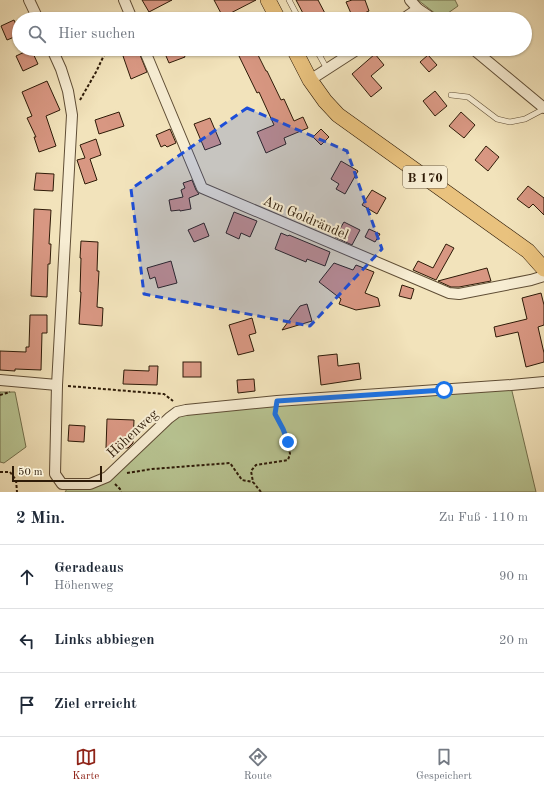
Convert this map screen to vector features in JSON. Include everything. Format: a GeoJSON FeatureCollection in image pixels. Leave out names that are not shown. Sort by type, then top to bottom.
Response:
{"type":"FeatureCollection","features":[{"type":"Feature","properties":{"kind":"main road"},"geometry":{"type":"LineString","coordinates":[[268,0],[274,12]]}},
{"type":"Feature","properties":{"kind":"main road","name":"B 170"},"geometry":{"type":"LineString","coordinates":[[298,56],[310,80],[325,101],[338,115],[528,251],[544,270]]}},
{"type":"Feature","properties":{"kind":"street"},"geometry":{"type":"LineString","coordinates":[[29,0],[35,12]]}},
{"type":"Feature","properties":{"kind":"street"},"geometry":{"type":"LineString","coordinates":[[124,0],[129,12]]}},
{"type":"Feature","properties":{"kind":"street"},"geometry":{"type":"LineString","coordinates":[[410,0],[422,12]]}},
{"type":"Feature","properties":{"kind":"street"},"geometry":{"type":"LineString","coordinates":[[414,12],[418,9]]}},
{"type":"Feature","properties":{"kind":"street","name":"Höhenweg"},"geometry":{"type":"LineString","coordinates":[[55,56],[68,91],[72,115],[57,386],[55,474],[62,484],[90,484],[107,476],[169,418],[177,412],[186,410],[277,401],[544,382]]}},
{"type":"Feature","properties":{"kind":"street","name":"Am Goldrändel"},"geometry":{"type":"LineString","coordinates":[[147,56],[202,188],[449,293],[459,294],[531,280],[544,276]]}},
{"type":"Feature","properties":{"kind":"street"},"geometry":{"type":"LineString","coordinates":[[310,80],[348,56]]}},
{"type":"Feature","properties":{"kind":"street"},"geometry":{"type":"LineString","coordinates":[[481,56],[544,108]]}},
{"type":"Feature","properties":{"kind":"street"},"geometry":{"type":"LineString","coordinates":[[0,380],[57,386]]}},
{"type":"Feature","properties":{"kind":"lane"},"geometry":{"type":"LineString","coordinates":[[289,0],[295,12]]}},
{"type":"Feature","properties":{"kind":"lane"},"geometry":{"type":"LineString","coordinates":[[320,56],[327,70]]}},
{"type":"Feature","properties":{"kind":"lane"},"geometry":{"type":"LineString","coordinates":[[451,95],[468,98],[497,119],[510,122],[524,119],[544,108]]}},
{"type":"Feature","properties":{"kind":"path"},"geometry":{"type":"LineString","coordinates":[[72,115],[104,56]]}},
{"type":"Feature","properties":{"kind":"path"},"geometry":{"type":"LineString","coordinates":[[57,386],[164,394],[186,410]]}},
{"type":"Feature","properties":{"kind":"path"},"geometry":{"type":"LineString","coordinates":[[261,492],[253,482],[251,471],[256,465],[288,460],[290,454],[286,436],[275,414],[277,401]]}},
{"type":"Feature","properties":{"kind":"path"},"geometry":{"type":"LineString","coordinates":[[107,476],[152,469],[230,463],[242,480],[253,482]]}},
{"type":"Feature","properties":{"kind":"path"},"geometry":{"type":"LineString","coordinates":[[0,472],[10,472],[16,480],[17,492]]}},
{"type":"Feature","properties":{"kind":"highlighted area"},"geometry":{"type":"Polygon","coordinates":[[[247,108],[347,151],[382,249],[310,326],[144,294],[131,189],[247,108]]]}},
{"type":"Feature","properties":{"kind":"green space"},"geometry":{"type":"Polygon","coordinates":[[[418,0],[455,0],[458,6],[450,12],[433,12],[418,0]]]}},
{"type":"Feature","properties":{"kind":"green space"},"geometry":{"type":"Polygon","coordinates":[[[511,387],[536,492],[65,492],[67,489],[90,486],[173,418],[185,413],[511,387]]]}},
{"type":"Feature","properties":{"kind":"green space"},"geometry":{"type":"Polygon","coordinates":[[[0,392],[15,392],[26,447],[4,463],[0,462],[0,392]]]}},
{"type":"Feature","properties":{"kind":"building"},"geometry":{"type":"Polygon","coordinates":[[[142,0],[172,0],[149,12],[142,0]]]}},
{"type":"Feature","properties":{"kind":"building"},"geometry":{"type":"Polygon","coordinates":[[[214,0],[256,0],[233,12],[220,12],[214,0]]]}},
{"type":"Feature","properties":{"kind":"building"},"geometry":{"type":"Polygon","coordinates":[[[296,0],[318,0],[324,12],[302,12],[296,0]]]}},
{"type":"Feature","properties":{"kind":"building"},"geometry":{"type":"Polygon","coordinates":[[[352,0],[365,0],[369,11],[350,12],[346,2],[352,0]]]}},
{"type":"Feature","properties":{"kind":"building"},"geometry":{"type":"Polygon","coordinates":[[[12,21],[12,38],[7,40],[1,26],[12,21]]]}},
{"type":"Feature","properties":{"kind":"building"},"geometry":{"type":"Polygon","coordinates":[[[16,56],[34,56],[38,64],[23,71],[16,56]]]}},
{"type":"Feature","properties":{"kind":"building"},"geometry":{"type":"Polygon","coordinates":[[[123,56],[140,56],[147,72],[131,79],[123,56]]]}},
{"type":"Feature","properties":{"kind":"building"},"geometry":{"type":"Polygon","coordinates":[[[166,56],[185,56],[185,57],[169,63],[166,56]]]}},
{"type":"Feature","properties":{"kind":"building"},"geometry":{"type":"Polygon","coordinates":[[[239,56],[258,56],[281,100],[284,99],[294,121],[303,117],[308,128],[284,138],[286,144],[266,153],[257,132],[274,125],[259,92],[257,93],[239,56]]]}},
{"type":"Feature","properties":{"kind":"building"},"geometry":{"type":"Polygon","coordinates":[[[373,56],[377,56],[384,65],[371,76],[382,88],[371,97],[352,74],[373,56]]]}},
{"type":"Feature","properties":{"kind":"building"},"geometry":{"type":"Polygon","coordinates":[[[429,56],[437,65],[429,72],[420,62],[429,56]]]}},
{"type":"Feature","properties":{"kind":"building"},"geometry":{"type":"Polygon","coordinates":[[[47,81],[60,110],[46,116],[56,146],[39,152],[34,137],[36,137],[27,118],[32,116],[22,92],[47,81]]]}},
{"type":"Feature","properties":{"kind":"building"},"geometry":{"type":"Polygon","coordinates":[[[435,91],[447,106],[435,116],[423,101],[435,91]]]}},
{"type":"Feature","properties":{"kind":"building"},"geometry":{"type":"Polygon","coordinates":[[[119,112],[124,126],[99,134],[95,120],[119,112]]]}},
{"type":"Feature","properties":{"kind":"building"},"geometry":{"type":"Polygon","coordinates":[[[461,112],[475,125],[464,138],[449,126],[461,112]]]}},
{"type":"Feature","properties":{"kind":"building"},"geometry":{"type":"Polygon","coordinates":[[[210,118],[221,144],[205,150],[194,124],[210,118]]]}},
{"type":"Feature","properties":{"kind":"building"},"geometry":{"type":"Polygon","coordinates":[[[170,129],[176,143],[167,147],[165,145],[161,147],[156,135],[170,129]]]}},
{"type":"Feature","properties":{"kind":"building"},"geometry":{"type":"Polygon","coordinates":[[[321,129],[329,137],[321,145],[313,137],[321,129]]]}},
{"type":"Feature","properties":{"kind":"building"},"geometry":{"type":"Polygon","coordinates":[[[96,139],[101,155],[90,159],[97,180],[85,184],[77,160],[85,158],[80,145],[96,139]]]}},
{"type":"Feature","properties":{"kind":"building"},"geometry":{"type":"Polygon","coordinates":[[[486,146],[499,157],[488,171],[475,160],[486,146]]]}},
{"type":"Feature","properties":{"kind":"building"},"geometry":{"type":"Polygon","coordinates":[[[341,161],[358,171],[345,194],[336,189],[339,184],[331,179],[341,161]]]}},
{"type":"Feature","properties":{"kind":"building"},"geometry":{"type":"Polygon","coordinates":[[[36,173],[54,174],[53,191],[34,190],[36,173]]]}},
{"type":"Feature","properties":{"kind":"building"},"geometry":{"type":"Polygon","coordinates":[[[192,180],[199,194],[189,198],[191,209],[171,211],[169,200],[183,197],[181,190],[185,188],[183,183],[192,180]]]}},
{"type":"Feature","properties":{"kind":"building"},"geometry":{"type":"Polygon","coordinates":[[[528,186],[544,198],[544,215],[533,204],[529,208],[517,199],[528,186]]]}},
{"type":"Feature","properties":{"kind":"building"},"geometry":{"type":"Polygon","coordinates":[[[372,190],[386,198],[377,214],[362,205],[372,190]]]}},
{"type":"Feature","properties":{"kind":"building"},"geometry":{"type":"Polygon","coordinates":[[[34,209],[51,210],[49,244],[51,244],[50,264],[48,264],[47,297],[31,296],[34,209]]]}},
{"type":"Feature","properties":{"kind":"building"},"geometry":{"type":"Polygon","coordinates":[[[234,212],[257,221],[250,237],[241,233],[239,239],[226,233],[234,212]]]}},
{"type":"Feature","properties":{"kind":"building"},"geometry":{"type":"Polygon","coordinates":[[[344,222],[360,230],[352,245],[335,237],[344,222]]]}},
{"type":"Feature","properties":{"kind":"building"},"geometry":{"type":"Polygon","coordinates":[[[204,223],[209,236],[194,242],[188,230],[204,223]]]}},
{"type":"Feature","properties":{"kind":"building"},"geometry":{"type":"Polygon","coordinates":[[[369,229],[380,234],[375,242],[365,237],[369,229]]]}},
{"type":"Feature","properties":{"kind":"building"},"geometry":{"type":"Polygon","coordinates":[[[281,233],[330,252],[325,266],[307,259],[306,262],[275,249],[281,233]]]}},
{"type":"Feature","properties":{"kind":"building"},"geometry":{"type":"Polygon","coordinates":[[[81,241],[98,242],[97,271],[99,271],[97,307],[103,308],[102,326],[79,324],[81,292],[81,241]]]}},
{"type":"Feature","properties":{"kind":"building"},"geometry":{"type":"Polygon","coordinates":[[[446,244],[454,248],[436,280],[413,270],[418,261],[433,268],[446,244]]]}},
{"type":"Feature","properties":{"kind":"building"},"geometry":{"type":"Polygon","coordinates":[[[171,261],[177,283],[158,288],[155,277],[150,279],[147,268],[171,261]]]}},
{"type":"Feature","properties":{"kind":"building"},"geometry":{"type":"Polygon","coordinates":[[[334,263],[353,270],[356,265],[374,272],[365,293],[378,298],[380,306],[356,310],[339,304],[341,299],[319,282],[334,263]]]}},
{"type":"Feature","properties":{"kind":"building"},"geometry":{"type":"Polygon","coordinates":[[[487,268],[491,281],[451,287],[438,281],[487,268]]]}},
{"type":"Feature","properties":{"kind":"building"},"geometry":{"type":"Polygon","coordinates":[[[402,285],[414,289],[411,299],[399,296],[402,285]]]}},
{"type":"Feature","properties":{"kind":"building"},"geometry":{"type":"Polygon","coordinates":[[[541,293],[544,305],[544,325],[538,327],[544,353],[544,362],[526,367],[518,332],[496,337],[494,327],[527,319],[522,298],[541,293]]]}},
{"type":"Feature","properties":{"kind":"building"},"geometry":{"type":"Polygon","coordinates":[[[307,304],[312,321],[282,330],[300,306],[307,304]]]}},
{"type":"Feature","properties":{"kind":"building"},"geometry":{"type":"Polygon","coordinates":[[[30,315],[47,315],[47,333],[42,333],[41,370],[0,370],[0,351],[26,352],[26,347],[29,347],[30,315]]]}},
{"type":"Feature","properties":{"kind":"building"},"geometry":{"type":"Polygon","coordinates":[[[252,318],[256,333],[249,335],[254,351],[238,355],[229,325],[252,318]]]}},
{"type":"Feature","properties":{"kind":"building"},"geometry":{"type":"Polygon","coordinates":[[[337,354],[338,366],[359,363],[361,379],[321,385],[318,356],[337,354]]]}},
{"type":"Feature","properties":{"kind":"building"},"geometry":{"type":"Polygon","coordinates":[[[183,362],[201,362],[201,377],[183,377],[183,362]]]}},
{"type":"Feature","properties":{"kind":"building"},"geometry":{"type":"Polygon","coordinates":[[[149,366],[158,366],[157,385],[123,384],[124,370],[149,371],[149,366]]]}},
{"type":"Feature","properties":{"kind":"building"},"geometry":{"type":"Polygon","coordinates":[[[254,379],[255,391],[238,393],[237,380],[254,379]]]}},
{"type":"Feature","properties":{"kind":"building"},"geometry":{"type":"Polygon","coordinates":[[[107,419],[134,420],[133,443],[128,448],[106,448],[107,419]]]}},
{"type":"Feature","properties":{"kind":"building"},"geometry":{"type":"Polygon","coordinates":[[[69,425],[85,426],[84,442],[68,441],[69,425]]]}},
{"type":"Feature","properties":{"kind":"route"},"geometry":{"type":"LineString","coordinates":[[288,442],[275,414],[277,401],[444,390]]}}]}
